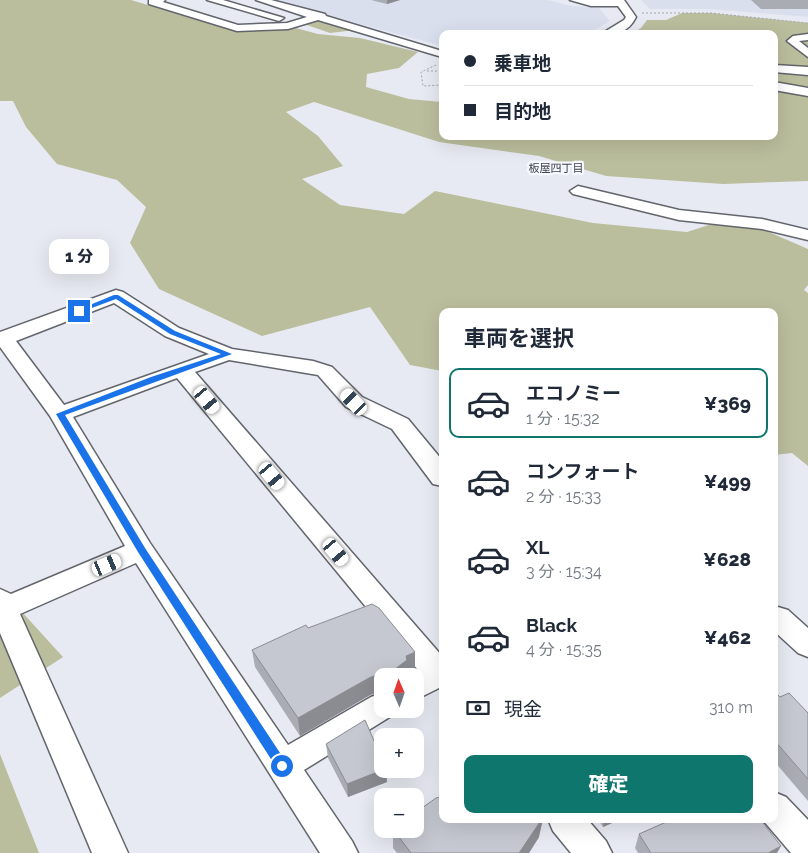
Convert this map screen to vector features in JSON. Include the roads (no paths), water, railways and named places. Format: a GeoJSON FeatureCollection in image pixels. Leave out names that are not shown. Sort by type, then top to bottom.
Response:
{"type":"FeatureCollection","features":[{"type":"Feature","properties":{"kind":"street"},"geometry":{"type":"LineString","coordinates":[[160,0],[152,2],[237,28],[288,26],[321,16]]}},
{"type":"Feature","properties":{"kind":"street"},"geometry":{"type":"LineString","coordinates":[[212,0],[297,23]]}},
{"type":"Feature","properties":{"kind":"street"},"geometry":{"type":"LineString","coordinates":[[261,0],[321,16],[439,53]]}},
{"type":"Feature","properties":{"kind":"street"},"geometry":{"type":"LineString","coordinates":[[574,0],[591,3],[620,1],[631,17],[628,24],[620,30]]}},
{"type":"Feature","properties":{"kind":"street"},"geometry":{"type":"LineString","coordinates":[[807,51],[792,41],[797,38],[808,37]]}},
{"type":"Feature","properties":{"kind":"street"},"geometry":{"type":"LineString","coordinates":[[778,69],[808,71]]}},
{"type":"Feature","properties":{"kind":"street"},"geometry":{"type":"LineString","coordinates":[[778,87],[808,92]]}},
{"type":"Feature","properties":{"kind":"street"},"geometry":{"type":"LineString","coordinates":[[578,191],[634,206],[679,215],[753,223],[808,235]]}},
{"type":"Feature","properties":{"kind":"street"},"geometry":{"type":"LineString","coordinates":[[340,853],[142,550],[60,414],[2,339],[116,296],[172,332],[228,354],[313,366],[325,372],[354,402],[400,424],[439,472]]}},
{"type":"Feature","properties":{"kind":"street"},"geometry":{"type":"LineString","coordinates":[[60,414],[228,354]]}},
{"type":"Feature","properties":{"kind":"street"},"geometry":{"type":"LineString","coordinates":[[182,370],[432,679]]}},
{"type":"Feature","properties":{"kind":"street"},"geometry":{"type":"LineString","coordinates":[[110,853],[2,604],[142,550]]}},
{"type":"Feature","properties":{"kind":"street"},"geometry":{"type":"LineString","coordinates":[[778,618],[808,645]]}},
{"type":"Feature","properties":{"kind":"street"},"geometry":{"type":"LineString","coordinates":[[282,766],[374,711]]}},
{"type":"Feature","properties":{"kind":"street"},"geometry":{"type":"LineString","coordinates":[[778,812],[808,846]]}},
{"type":"Feature","properties":{"kind":"street"},"geometry":{"type":"LineString","coordinates":[[568,823],[594,853]]}},
{"type":"Feature","properties":{"kind":"district","name":"板屋四丁目"},"geometry":{"type":"Point","coordinates":[556,168]}}]}
